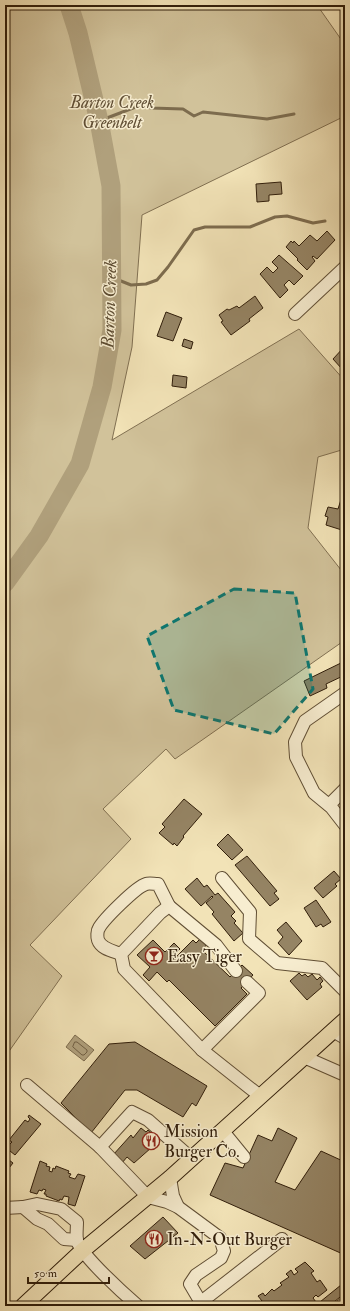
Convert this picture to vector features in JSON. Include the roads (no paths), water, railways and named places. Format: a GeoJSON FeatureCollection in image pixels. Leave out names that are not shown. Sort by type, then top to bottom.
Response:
{"type":"FeatureCollection","features":[{"type":"Feature","properties":{"kind":"main road"},"geometry":{"type":"LineString","coordinates":[[23,1306],[80,1245],[148,1197],[304,1057],[339,1034],[345,1020]]}},
{"type":"Feature","properties":{"kind":"street"},"geometry":{"type":"LineString","coordinates":[[295,314],[345,267]]}},
{"type":"Feature","properties":{"kind":"street"},"geometry":{"type":"LineString","coordinates":[[345,693],[304,721],[295,742],[296,757],[314,793],[329,805],[345,825]]}},
{"type":"Feature","properties":{"kind":"street"},"geometry":{"type":"LineString","coordinates":[[329,805],[345,789]]}},
{"type":"Feature","properties":{"kind":"street"},"geometry":{"type":"LineString","coordinates":[[222,878],[250,912],[249,938],[277,963],[322,968],[345,991]]}},
{"type":"Feature","properties":{"kind":"street"},"geometry":{"type":"LineString","coordinates":[[121,954],[103,947],[98,941],[97,933],[99,927],[135,889],[146,884],[158,884],[169,906],[216,945],[236,971]]}},
{"type":"Feature","properties":{"kind":"street"},"geometry":{"type":"LineString","coordinates":[[121,954],[160,913],[169,906]]}},
{"type":"Feature","properties":{"kind":"street"},"geometry":{"type":"LineString","coordinates":[[121,954],[124,969],[202,1050],[260,1096]]}},
{"type":"Feature","properties":{"kind":"street"},"geometry":{"type":"LineString","coordinates":[[202,1050],[259,993],[247,982]]}},
{"type":"Feature","properties":{"kind":"street"},"geometry":{"type":"LineString","coordinates":[[304,1057],[345,1075]]}},
{"type":"Feature","properties":{"kind":"street"},"geometry":{"type":"LineString","coordinates":[[27,1086],[100,1148],[148,1197],[167,1202],[178,1208],[220,1238],[224,1251],[221,1258],[196,1275],[190,1284],[202,1304],[282,1239]]}},
{"type":"Feature","properties":{"kind":"street"},"geometry":{"type":"LineString","coordinates":[[100,1148],[116,1128],[132,1112],[148,1120],[191,1158]]}},
{"type":"Feature","properties":{"kind":"street"},"geometry":{"type":"LineString","coordinates":[[222,1130],[244,1157]]}},
{"type":"Feature","properties":{"kind":"street"},"geometry":{"type":"LineString","coordinates":[[170,1178],[173,1196],[178,1208]]}},
{"type":"Feature","properties":{"kind":"street"},"geometry":{"type":"LineString","coordinates":[[5,1208],[23,1207],[37,1204],[62,1209],[77,1222],[80,1245]]}},
{"type":"Feature","properties":{"kind":"street"},"geometry":{"type":"LineString","coordinates":[[23,1207],[37,1219],[48,1224],[64,1240],[80,1245],[122,1293],[138,1306]]}},
{"type":"Feature","properties":{"kind":"street"},"geometry":{"type":"LineString","coordinates":[[341,1306],[345,1303]]}},
{"type":"Feature","properties":{"kind":"water"},"geometry":{"type":"Polygon","coordinates":[[[75,1035],[94,1050],[84,1061],[66,1047],[75,1035]]]}},
{"type":"Feature","properties":{"kind":"waterway","name":"Barton Creek"},"geometry":{"type":"LineString","coordinates":[[5,583],[39,536],[80,464],[102,387],[112,330],[111,186],[99,121],[78,33],[69,5]]}},
{"type":"Feature","properties":{"kind":"waterway"},"geometry":{"type":"LineString","coordinates":[[99,121],[141,105],[151,108],[183,109],[194,116],[203,112],[267,119],[294,114]]}},
{"type":"Feature","properties":{"kind":"waterway"},"geometry":{"type":"LineString","coordinates":[[111,277],[131,285],[146,284],[157,280],[194,230],[205,227],[250,227],[275,217],[287,216],[313,223],[325,221]]}},
{"type":"Feature","properties":{"kind":"place","name":"Easy Tiger"},"geometry":{"type":"Point","coordinates":[154,956]}},
{"type":"Feature","properties":{"kind":"place","name":"Mission Burger Co."},"geometry":{"type":"Point","coordinates":[151,1141]}},
{"type":"Feature","properties":{"kind":"place","name":"In-N-Out Burger"},"geometry":{"type":"Point","coordinates":[154,1239]}},
{"type":"Feature","properties":{"kind":"park label","name":"Barton Creek Greenbelt"},"geometry":{"type":"Point","coordinates":[112,112]}}]}
